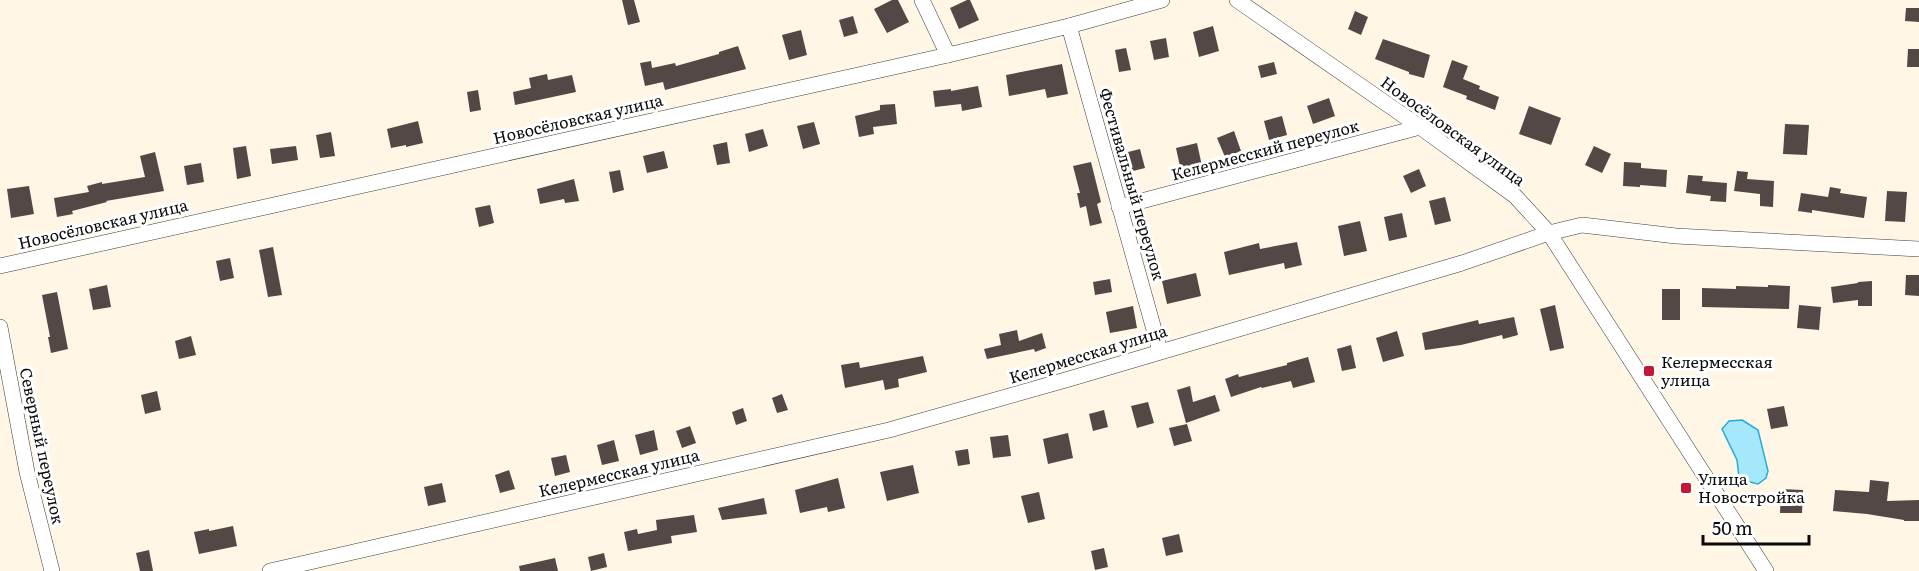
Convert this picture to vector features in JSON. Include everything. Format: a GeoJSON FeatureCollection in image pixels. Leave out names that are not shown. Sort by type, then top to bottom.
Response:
{"type":"FeatureCollection","features":[{"type":"Feature","properties":{"kind":"street"},"geometry":{"type":"LineString","coordinates":[[922,0],[948,55]]}},
{"type":"Feature","properties":{"kind":"street","name":"Новосёловская улица"},"geometry":{"type":"LineString","coordinates":[[0,266],[948,55],[1070,26],[1162,0]]}},
{"type":"Feature","properties":{"kind":"street","name":"Новосёловская улица"},"geometry":{"type":"LineString","coordinates":[[1237,0],[1515,196],[1549,232],[1766,571]]}},
{"type":"Feature","properties":{"kind":"street","name":"Фестивальный переулок"},"geometry":{"type":"LineString","coordinates":[[1070,26],[1160,351]]}},
{"type":"Feature","properties":{"kind":"street","name":"Келермесский переулок"},"geometry":{"type":"LineString","coordinates":[[1119,207],[1420,127]]}},
{"type":"Feature","properties":{"kind":"street","name":"Келермесская улица"},"geometry":{"type":"LineString","coordinates":[[270,571],[889,430],[1462,263],[1549,232],[1582,225],[1676,236],[1919,249]]}},
{"type":"Feature","properties":{"kind":"street","name":"Северный переулок"},"geometry":{"type":"LineString","coordinates":[[0,327],[27,472],[52,571]]}},
{"type":"Feature","properties":{"kind":"water"},"geometry":{"type":"Polygon","coordinates":[[[1742,420],[1758,430],[1768,471],[1766,478],[1758,484],[1739,477],[1737,460],[1722,429],[1729,421],[1742,420]]]}},
{"type":"Feature","properties":{"kind":"building"},"geometry":{"type":"Polygon","coordinates":[[[622,0],[634,0],[640,22],[628,25],[622,0]]]}},
{"type":"Feature","properties":{"kind":"building"},"geometry":{"type":"Polygon","coordinates":[[[892,0],[898,0],[909,22],[887,33],[874,9],[892,0]]]}},
{"type":"Feature","properties":{"kind":"building"},"geometry":{"type":"Polygon","coordinates":[[[970,0],[979,20],[959,29],[950,8],[970,0]]]}},
{"type":"Feature","properties":{"kind":"building"},"geometry":{"type":"Polygon","coordinates":[[[1906,8],[1919,8],[1919,22],[1905,21],[1906,8]]]}},
{"type":"Feature","properties":{"kind":"building"},"geometry":{"type":"Polygon","coordinates":[[[1355,11],[1368,17],[1361,35],[1348,29],[1355,11]]]}},
{"type":"Feature","properties":{"kind":"building"},"geometry":{"type":"Polygon","coordinates":[[[853,16],[858,33],[844,37],[839,20],[853,16]]]}},
{"type":"Feature","properties":{"kind":"building"},"geometry":{"type":"Polygon","coordinates":[[[1213,26],[1219,51],[1199,57],[1193,32],[1213,26]]]}},
{"type":"Feature","properties":{"kind":"building"},"geometry":{"type":"Polygon","coordinates":[[[801,30],[807,55],[789,60],[782,35],[801,30]]]}},
{"type":"Feature","properties":{"kind":"building"},"geometry":{"type":"Polygon","coordinates":[[[1166,38],[1169,57],[1154,60],[1150,41],[1166,38]]]}},
{"type":"Feature","properties":{"kind":"building"},"geometry":{"type":"Polygon","coordinates":[[[1383,39],[1430,55],[1424,78],[1375,59],[1383,39]]]}},
{"type":"Feature","properties":{"kind":"building"},"geometry":{"type":"Polygon","coordinates":[[[738,46],[746,69],[665,90],[663,82],[645,86],[640,63],[651,61],[652,68],[675,63],[676,66],[738,46]]]}},
{"type":"Feature","properties":{"kind":"building"},"geometry":{"type":"Polygon","coordinates":[[[1126,48],[1131,70],[1119,72],[1115,50],[1126,48]]]}},
{"type":"Feature","properties":{"kind":"building"},"geometry":{"type":"Polygon","coordinates":[[[1908,49],[1919,49],[1919,67],[1907,67],[1908,49]]]}},
{"type":"Feature","properties":{"kind":"building"},"geometry":{"type":"Polygon","coordinates":[[[1452,60],[1468,66],[1463,79],[1499,97],[1495,110],[1443,87],[1452,60]]]}},
{"type":"Feature","properties":{"kind":"building"},"geometry":{"type":"Polygon","coordinates":[[[1274,62],[1277,74],[1261,78],[1258,66],[1274,62]]]}},
{"type":"Feature","properties":{"kind":"building"},"geometry":{"type":"Polygon","coordinates":[[[1062,64],[1068,94],[1047,98],[1045,89],[1009,96],[1006,75],[1062,64]]]}},
{"type":"Feature","properties":{"kind":"building"},"geometry":{"type":"Polygon","coordinates":[[[547,74],[548,80],[572,75],[576,92],[515,105],[513,92],[531,88],[529,78],[547,74]]]}},
{"type":"Feature","properties":{"kind":"building"},"geometry":{"type":"Polygon","coordinates":[[[978,86],[982,107],[962,111],[961,104],[935,107],[933,91],[951,89],[951,91],[978,86]]]}},
{"type":"Feature","properties":{"kind":"building"},"geometry":{"type":"Polygon","coordinates":[[[478,90],[481,110],[470,112],[467,92],[478,90]]]}},
{"type":"Feature","properties":{"kind":"building"},"geometry":{"type":"Polygon","coordinates":[[[1329,98],[1335,116],[1313,124],[1307,106],[1329,98]]]}},
{"type":"Feature","properties":{"kind":"building"},"geometry":{"type":"Polygon","coordinates":[[[895,104],[897,124],[873,127],[874,134],[859,137],[855,116],[880,110],[880,105],[895,104]]]}},
{"type":"Feature","properties":{"kind":"building"},"geometry":{"type":"Polygon","coordinates":[[[1529,106],[1561,118],[1551,145],[1519,134],[1529,106]]]}},
{"type":"Feature","properties":{"kind":"building"},"geometry":{"type":"Polygon","coordinates":[[[1282,116],[1287,135],[1269,140],[1264,121],[1282,116]]]}},
{"type":"Feature","properties":{"kind":"building"},"geometry":{"type":"Polygon","coordinates":[[[418,121],[423,143],[391,148],[387,129],[418,121]]]}},
{"type":"Feature","properties":{"kind":"building"},"geometry":{"type":"Polygon","coordinates":[[[814,122],[820,144],[803,149],[797,126],[814,122]]]}},
{"type":"Feature","properties":{"kind":"building"},"geometry":{"type":"Polygon","coordinates":[[[1785,124],[1809,125],[1807,155],[1783,154],[1785,124]]]}},
{"type":"Feature","properties":{"kind":"building"},"geometry":{"type":"Polygon","coordinates":[[[763,129],[768,146],[749,152],[745,134],[763,129]]]}},
{"type":"Feature","properties":{"kind":"building"},"geometry":{"type":"Polygon","coordinates":[[[1234,131],[1241,151],[1225,157],[1217,138],[1234,131]]]}},
{"type":"Feature","properties":{"kind":"building"},"geometry":{"type":"Polygon","coordinates":[[[331,132],[335,156],[320,158],[316,135],[331,132]]]}},
{"type":"Feature","properties":{"kind":"building"},"geometry":{"type":"Polygon","coordinates":[[[727,142],[730,163],[717,165],[713,145],[727,142]]]}},
{"type":"Feature","properties":{"kind":"building"},"geometry":{"type":"Polygon","coordinates":[[[1197,143],[1202,166],[1181,171],[1176,148],[1197,143]]]}},
{"type":"Feature","properties":{"kind":"building"},"geometry":{"type":"Polygon","coordinates":[[[246,146],[251,176],[237,179],[233,148],[246,146]]]}},
{"type":"Feature","properties":{"kind":"building"},"geometry":{"type":"Polygon","coordinates":[[[296,146],[298,160],[272,164],[270,149],[296,146]]]}},
{"type":"Feature","properties":{"kind":"building"},"geometry":{"type":"Polygon","coordinates":[[[1594,146],[1611,154],[1602,173],[1585,165],[1594,146]]]}},
{"type":"Feature","properties":{"kind":"building"},"geometry":{"type":"Polygon","coordinates":[[[1140,149],[1145,168],[1129,172],[1124,153],[1140,149]]]}},
{"type":"Feature","properties":{"kind":"building"},"geometry":{"type":"Polygon","coordinates":[[[664,151],[668,168],[647,173],[643,156],[664,151]]]}},
{"type":"Feature","properties":{"kind":"building"},"geometry":{"type":"Polygon","coordinates":[[[155,152],[164,191],[106,201],[72,211],[73,214],[57,217],[54,198],[89,192],[87,186],[102,182],[102,184],[145,177],[140,156],[155,152]]]}},
{"type":"Feature","properties":{"kind":"building"},"geometry":{"type":"Polygon","coordinates":[[[1091,162],[1101,202],[1097,204],[1102,223],[1090,226],[1086,206],[1080,208],[1077,193],[1080,193],[1073,166],[1091,162]]]}},
{"type":"Feature","properties":{"kind":"building"},"geometry":{"type":"Polygon","coordinates":[[[1624,162],[1641,163],[1641,168],[1667,170],[1666,187],[1623,186],[1624,162]]]}},
{"type":"Feature","properties":{"kind":"building"},"geometry":{"type":"Polygon","coordinates":[[[201,163],[204,182],[187,185],[184,166],[201,163]]]}},
{"type":"Feature","properties":{"kind":"building"},"geometry":{"type":"Polygon","coordinates":[[[1419,169],[1426,186],[1411,193],[1403,176],[1419,169]]]}},
{"type":"Feature","properties":{"kind":"building"},"geometry":{"type":"Polygon","coordinates":[[[620,170],[624,190],[613,193],[609,172],[620,170]]]}},
{"type":"Feature","properties":{"kind":"building"},"geometry":{"type":"Polygon","coordinates":[[[1737,171],[1748,172],[1747,179],[1774,181],[1773,207],[1760,206],[1760,194],[1734,191],[1737,171]]]}},
{"type":"Feature","properties":{"kind":"building"},"geometry":{"type":"Polygon","coordinates":[[[1688,175],[1703,176],[1702,181],[1727,183],[1726,202],[1710,201],[1711,196],[1686,193],[1688,175]]]}},
{"type":"Feature","properties":{"kind":"building"},"geometry":{"type":"Polygon","coordinates":[[[574,179],[579,201],[565,203],[564,199],[540,204],[537,189],[574,179]]]}},
{"type":"Feature","properties":{"kind":"building"},"geometry":{"type":"Polygon","coordinates":[[[29,186],[34,214],[11,218],[7,189],[29,186]]]}},
{"type":"Feature","properties":{"kind":"building"},"geometry":{"type":"Polygon","coordinates":[[[1830,187],[1841,189],[1840,193],[1867,197],[1864,218],[1812,210],[1812,213],[1798,211],[1801,193],[1828,197],[1830,187]]]}},
{"type":"Feature","properties":{"kind":"building"},"geometry":{"type":"Polygon","coordinates":[[[1887,191],[1907,192],[1905,222],[1885,221],[1887,191]]]}},
{"type":"Feature","properties":{"kind":"building"},"geometry":{"type":"Polygon","coordinates":[[[1445,197],[1451,221],[1435,225],[1429,201],[1445,197]]]}},
{"type":"Feature","properties":{"kind":"building"},"geometry":{"type":"Polygon","coordinates":[[[490,205],[494,223],[479,227],[475,208],[490,205]]]}},
{"type":"Feature","properties":{"kind":"building"},"geometry":{"type":"Polygon","coordinates":[[[1402,213],[1407,237],[1389,241],[1384,217],[1402,213]]]}},
{"type":"Feature","properties":{"kind":"building"},"geometry":{"type":"Polygon","coordinates":[[[1360,221],[1367,251],[1344,256],[1338,226],[1360,221]]]}},
{"type":"Feature","properties":{"kind":"building"},"geometry":{"type":"Polygon","coordinates":[[[1297,242],[1302,265],[1285,269],[1284,263],[1229,275],[1224,252],[1259,243],[1260,249],[1297,242]]]}},
{"type":"Feature","properties":{"kind":"building"},"geometry":{"type":"Polygon","coordinates":[[[273,247],[282,295],[268,297],[259,250],[273,247]]]}},
{"type":"Feature","properties":{"kind":"building"},"geometry":{"type":"Polygon","coordinates":[[[230,258],[234,278],[220,281],[216,261],[230,258]]]}},
{"type":"Feature","properties":{"kind":"building"},"geometry":{"type":"Polygon","coordinates":[[[1196,273],[1201,296],[1167,304],[1162,281],[1196,273]]]}},
{"type":"Feature","properties":{"kind":"building"},"geometry":{"type":"Polygon","coordinates":[[[1906,275],[1919,275],[1919,296],[1905,295],[1906,275]]]}},
{"type":"Feature","properties":{"kind":"building"},"geometry":{"type":"Polygon","coordinates":[[[1110,279],[1112,292],[1095,295],[1093,282],[1110,279]]]}},
{"type":"Feature","properties":{"kind":"building"},"geometry":{"type":"Polygon","coordinates":[[[1872,281],[1872,306],[1858,306],[1858,300],[1833,303],[1831,287],[1872,281]]]}},
{"type":"Feature","properties":{"kind":"building"},"geometry":{"type":"Polygon","coordinates":[[[107,285],[111,307],[93,310],[89,289],[107,285]]]}},
{"type":"Feature","properties":{"kind":"building"},"geometry":{"type":"Polygon","coordinates":[[[1768,285],[1790,286],[1789,309],[1702,307],[1702,288],[1736,289],[1736,286],[1768,287],[1768,285]]]}},
{"type":"Feature","properties":{"kind":"building"},"geometry":{"type":"Polygon","coordinates":[[[1662,289],[1680,289],[1680,320],[1662,320],[1662,289]]]}},
{"type":"Feature","properties":{"kind":"building"},"geometry":{"type":"Polygon","coordinates":[[[57,292],[68,349],[51,353],[42,295],[57,292]]]}},
{"type":"Feature","properties":{"kind":"building"},"geometry":{"type":"Polygon","coordinates":[[[1555,305],[1564,348],[1550,351],[1540,309],[1555,305]]]}},
{"type":"Feature","properties":{"kind":"building"},"geometry":{"type":"Polygon","coordinates":[[[1799,305],[1821,307],[1819,330],[1797,328],[1799,305]]]}},
{"type":"Feature","properties":{"kind":"building"},"geometry":{"type":"Polygon","coordinates":[[[1133,306],[1137,328],[1110,333],[1106,312],[1133,306]]]}},
{"type":"Feature","properties":{"kind":"building"},"geometry":{"type":"Polygon","coordinates":[[[1514,317],[1518,335],[1503,339],[1502,335],[1461,345],[1425,350],[1422,333],[1478,320],[1479,324],[1514,317]]]}},
{"type":"Feature","properties":{"kind":"building"},"geometry":{"type":"Polygon","coordinates":[[[1017,330],[1019,341],[1042,333],[1046,348],[1035,352],[1034,349],[987,359],[984,349],[1001,345],[999,334],[1017,330]]]}},
{"type":"Feature","properties":{"kind":"building"},"geometry":{"type":"Polygon","coordinates":[[[1397,331],[1404,356],[1383,362],[1376,338],[1397,331]]]}},
{"type":"Feature","properties":{"kind":"building"},"geometry":{"type":"Polygon","coordinates":[[[191,336],[196,355],[179,359],[175,341],[191,336]]]}},
{"type":"Feature","properties":{"kind":"building"},"geometry":{"type":"Polygon","coordinates":[[[1351,345],[1356,368],[1342,371],[1337,349],[1351,345]]]}},
{"type":"Feature","properties":{"kind":"building"},"geometry":{"type":"Polygon","coordinates":[[[923,356],[927,372],[898,379],[899,387],[885,390],[883,380],[845,388],[841,365],[859,362],[860,368],[923,356]]]}},
{"type":"Feature","properties":{"kind":"building"},"geometry":{"type":"Polygon","coordinates":[[[1308,357],[1315,382],[1293,388],[1291,381],[1261,387],[1231,397],[1225,379],[1238,374],[1239,377],[1287,365],[1287,363],[1308,357]]]}},
{"type":"Feature","properties":{"kind":"building"},"geometry":{"type":"Polygon","coordinates":[[[1190,386],[1193,402],[1215,395],[1220,411],[1186,423],[1177,390],[1190,386]]]}},
{"type":"Feature","properties":{"kind":"building"},"geometry":{"type":"Polygon","coordinates":[[[157,391],[161,410],[145,414],[141,395],[157,391]]]}},
{"type":"Feature","properties":{"kind":"building"},"geometry":{"type":"Polygon","coordinates":[[[782,394],[788,410],[777,413],[772,398],[782,394]]]}},
{"type":"Feature","properties":{"kind":"building"},"geometry":{"type":"Polygon","coordinates":[[[1148,402],[1154,423],[1137,428],[1131,406],[1148,402]]]}},
{"type":"Feature","properties":{"kind":"building"},"geometry":{"type":"Polygon","coordinates":[[[1784,406],[1788,426],[1771,429],[1767,409],[1784,406]]]}},
{"type":"Feature","properties":{"kind":"building"},"geometry":{"type":"Polygon","coordinates":[[[743,408],[747,421],[736,425],[732,412],[743,408]]]}},
{"type":"Feature","properties":{"kind":"building"},"geometry":{"type":"Polygon","coordinates":[[[1104,410],[1108,427],[1093,431],[1089,414],[1104,410]]]}},
{"type":"Feature","properties":{"kind":"building"},"geometry":{"type":"Polygon","coordinates":[[[1187,424],[1192,441],[1174,446],[1169,428],[1187,424]]]}},
{"type":"Feature","properties":{"kind":"building"},"geometry":{"type":"Polygon","coordinates":[[[690,426],[696,443],[682,448],[676,431],[690,426]]]}},
{"type":"Feature","properties":{"kind":"building"},"geometry":{"type":"Polygon","coordinates":[[[654,430],[658,450],[640,455],[635,435],[654,430]]]}},
{"type":"Feature","properties":{"kind":"building"},"geometry":{"type":"Polygon","coordinates":[[[1068,433],[1073,458],[1048,464],[1043,439],[1068,433]]]}},
{"type":"Feature","properties":{"kind":"building"},"geometry":{"type":"Polygon","coordinates":[[[1008,435],[1011,456],[993,458],[990,437],[1008,435]]]}},
{"type":"Feature","properties":{"kind":"building"},"geometry":{"type":"Polygon","coordinates":[[[614,440],[619,461],[602,465],[597,445],[614,440]]]}},
{"type":"Feature","properties":{"kind":"building"},"geometry":{"type":"Polygon","coordinates":[[[968,449],[970,464],[958,466],[955,451],[968,449]]]}},
{"type":"Feature","properties":{"kind":"building"},"geometry":{"type":"Polygon","coordinates":[[[566,455],[570,472],[555,476],[551,458],[566,455]]]}},
{"type":"Feature","properties":{"kind":"building"},"geometry":{"type":"Polygon","coordinates":[[[913,465],[919,493],[887,501],[880,472],[913,465]]]}},
{"type":"Feature","properties":{"kind":"building"},"geometry":{"type":"Polygon","coordinates":[[[509,470],[515,489],[500,493],[495,475],[509,470]]]}},
{"type":"Feature","properties":{"kind":"building"},"geometry":{"type":"Polygon","coordinates":[[[838,478],[845,508],[828,512],[827,507],[800,513],[795,490],[838,478]]]}},
{"type":"Feature","properties":{"kind":"building"},"geometry":{"type":"Polygon","coordinates":[[[1870,480],[1889,482],[1887,501],[1919,500],[1919,521],[1833,511],[1835,490],[1869,492],[1870,480]]]}},
{"type":"Feature","properties":{"kind":"building"},"geometry":{"type":"Polygon","coordinates":[[[442,483],[446,502],[428,506],[424,487],[442,483]]]}},
{"type":"Feature","properties":{"kind":"building"},"geometry":{"type":"Polygon","coordinates":[[[1781,489],[1803,490],[1802,513],[1780,513],[1781,489]]]}},
{"type":"Feature","properties":{"kind":"building"},"geometry":{"type":"Polygon","coordinates":[[[1039,492],[1045,519],[1028,523],[1021,496],[1039,492]]]}},
{"type":"Feature","properties":{"kind":"building"},"geometry":{"type":"Polygon","coordinates":[[[764,498],[767,514],[722,520],[718,508],[764,498]]]}},
{"type":"Feature","properties":{"kind":"building"},"geometry":{"type":"Polygon","coordinates":[[[694,515],[697,532],[671,536],[672,543],[628,551],[624,532],[637,529],[638,534],[657,530],[656,520],[694,515]]]}},
{"type":"Feature","properties":{"kind":"building"},"geometry":{"type":"Polygon","coordinates":[[[233,526],[237,546],[199,554],[194,532],[233,526]]]}},
{"type":"Feature","properties":{"kind":"building"},"geometry":{"type":"Polygon","coordinates":[[[1179,534],[1183,552],[1166,556],[1162,538],[1179,534]]]}},
{"type":"Feature","properties":{"kind":"building"},"geometry":{"type":"Polygon","coordinates":[[[1104,548],[1108,567],[1095,570],[1091,551],[1104,548]]]}},
{"type":"Feature","properties":{"kind":"building"},"geometry":{"type":"Polygon","coordinates":[[[149,550],[153,571],[140,571],[136,553],[149,550]]]}},
{"type":"Feature","properties":{"kind":"building"},"geometry":{"type":"Polygon","coordinates":[[[604,553],[607,567],[591,571],[588,557],[604,553]]]}},
{"type":"Feature","properties":{"kind":"building"},"geometry":{"type":"Polygon","coordinates":[[[555,558],[558,571],[520,571],[519,566],[555,558]]]}},
{"type":"Feature","properties":{"kind":"place","name":"Келермесская улица"},"geometry":{"type":"Point","coordinates":[1649,371]}},
{"type":"Feature","properties":{"kind":"place","name":"Улица Новостройка"},"geometry":{"type":"Point","coordinates":[1686,488]}}]}
